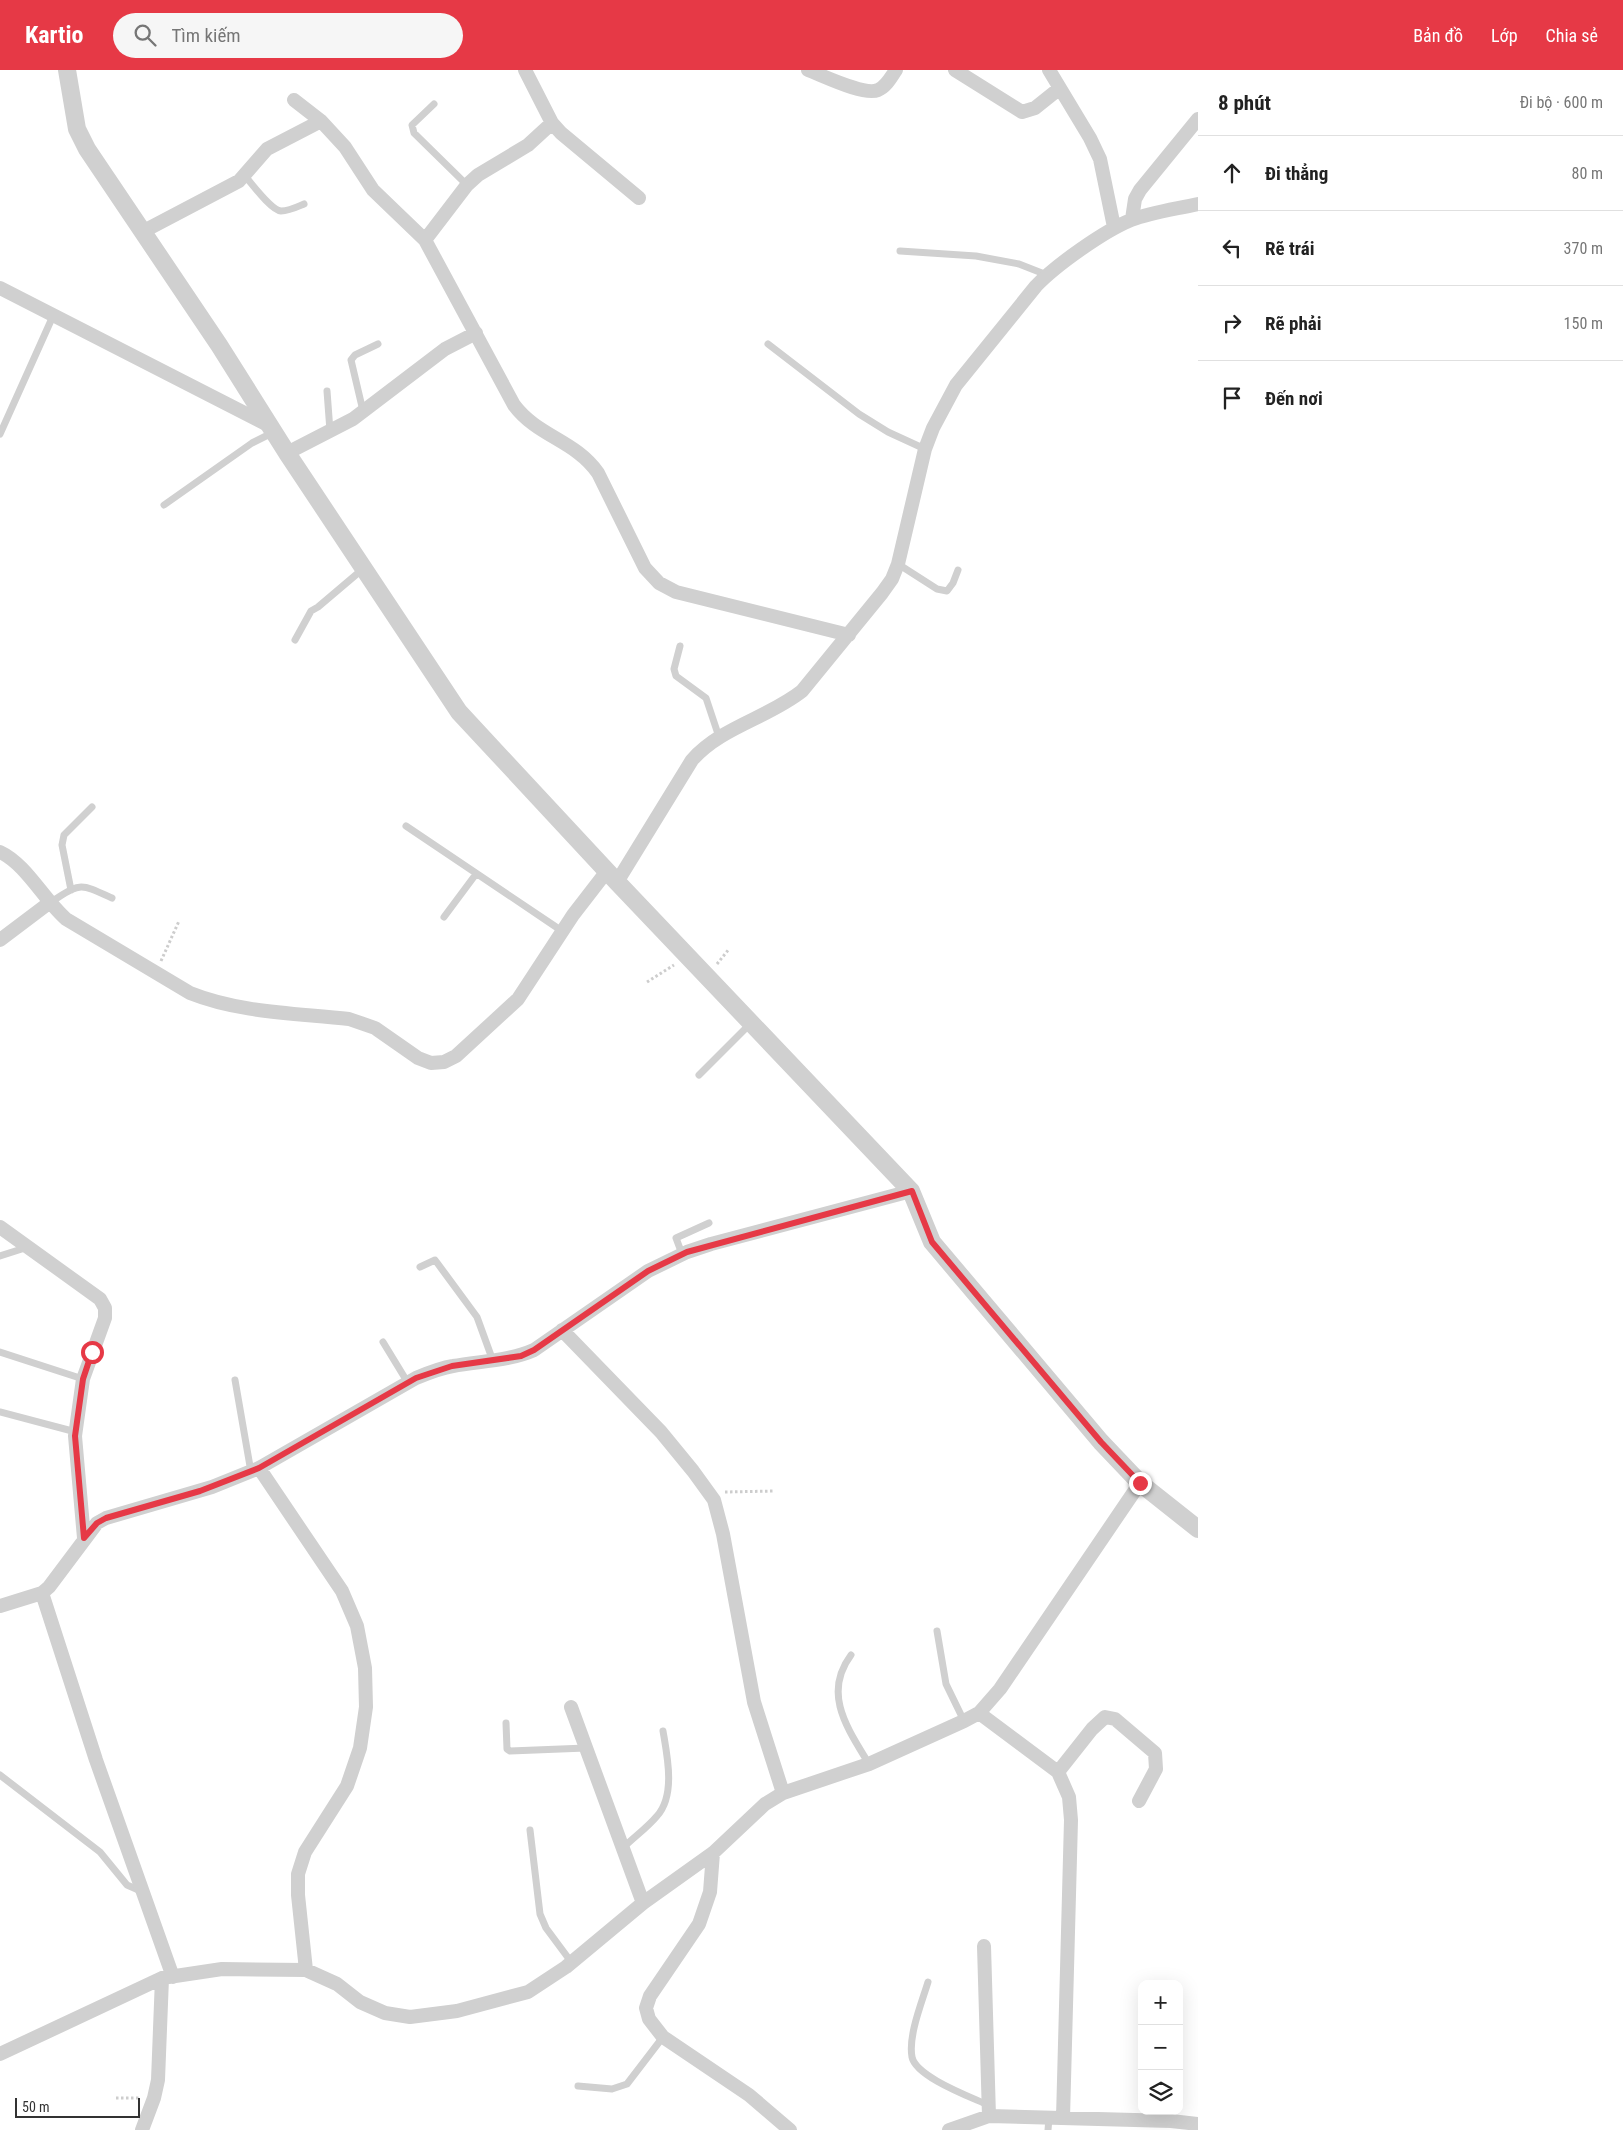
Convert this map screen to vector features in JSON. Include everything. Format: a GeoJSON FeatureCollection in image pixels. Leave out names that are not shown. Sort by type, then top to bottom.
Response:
{"type":"FeatureCollection","features":[{"type":"Feature","properties":{"kind":"street"},"geometry":{"type":"LineString","coordinates":[[67,70],[77,129],[87,149],[219,345],[287,453],[459,712],[751,1023],[912,1191],[932,1242],[1095,1435],[1140,1483],[1198,1529]]}},
{"type":"Feature","properties":{"kind":"street"},"geometry":{"type":"LineString","coordinates":[[525,70],[552,123],[561,133],[638,198]]}},
{"type":"Feature","properties":{"kind":"street"},"geometry":{"type":"LineString","coordinates":[[808,70],[867,92],[884,87],[896,70]]}},
{"type":"Feature","properties":{"kind":"street"},"geometry":{"type":"LineString","coordinates":[[955,70],[1022,112],[1035,108],[1060,88]]}},
{"type":"Feature","properties":{"kind":"street"},"geometry":{"type":"LineString","coordinates":[[1049,70],[1090,138],[1100,159],[1114,228]]}},
{"type":"Feature","properties":{"kind":"street"},"geometry":{"type":"LineString","coordinates":[[294,100],[321,121],[345,147],[382,201],[425,240],[514,405],[524,418],[575,449],[589,460],[598,472],[645,568],[659,583],[676,592],[849,636]]}},
{"type":"Feature","properties":{"kind":"street"},"geometry":{"type":"LineString","coordinates":[[1132,220],[1135,199],[1140,190],[1198,119]]}},
{"type":"Feature","properties":{"kind":"street"},"geometry":{"type":"LineString","coordinates":[[142,232],[231,186],[245,176],[267,149],[321,121]]}},
{"type":"Feature","properties":{"kind":"street"},"geometry":{"type":"LineString","coordinates":[[425,240],[467,185],[478,175],[528,145],[552,123]]}},
{"type":"Feature","properties":{"kind":"street"},"geometry":{"type":"LineString","coordinates":[[0,852],[16,862],[49,903],[66,919],[190,993],[233,1007],[362,1022],[375,1028],[418,1058],[431,1062],[444,1062],[456,1056],[518,999],[581,903],[612,876],[703,747],[789,702],[802,691],[849,636],[882,593],[892,579],[898,564],[925,448],[933,428],[956,385],[1047,275],[1114,228],[1132,220],[1198,204]]}},
{"type":"Feature","properties":{"kind":"street"},"geometry":{"type":"LineString","coordinates":[[0,288],[272,430]]}},
{"type":"Feature","properties":{"kind":"street"},"geometry":{"type":"LineString","coordinates":[[287,453],[330,432],[364,411],[445,349],[476,333]]}},
{"type":"Feature","properties":{"kind":"street"},"geometry":{"type":"LineString","coordinates":[[0,940],[49,903]]}},
{"type":"Feature","properties":{"kind":"street"},"geometry":{"type":"LineString","coordinates":[[0,1606],[42,1594],[84,1538],[97,1523],[106,1518],[200,1491],[255,1470],[408,1383],[443,1369],[521,1356],[534,1350],[648,1271],[682,1254],[720,1242],[912,1191]]}},
{"type":"Feature","properties":{"kind":"street"},"geometry":{"type":"LineString","coordinates":[[0,1227],[100,1299],[105,1308],[105,1318],[83,1379],[76,1432],[75,1448],[84,1538]]}},
{"type":"Feature","properties":{"kind":"street"},"geometry":{"type":"LineString","coordinates":[[562,1330],[661,1432],[714,1500],[723,1534],[754,1702],[783,1792]]}},
{"type":"Feature","properties":{"kind":"street"},"geometry":{"type":"LineString","coordinates":[[255,1470],[342,1591],[357,1626],[365,1668],[366,1707],[360,1748],[348,1786],[305,1852],[298,1874],[298,1895],[306,1970]]}},
{"type":"Feature","properties":{"kind":"street"},"geometry":{"type":"LineString","coordinates":[[0,2054],[167,1978],[222,1969],[306,1970],[337,1984],[360,2002],[385,2013],[410,2017],[457,2012],[528,1992],[572,1963],[643,1902],[713,1854],[765,1804],[783,1792],[869,1764],[979,1713],[1000,1689],[1140,1483]]}},
{"type":"Feature","properties":{"kind":"street"},"geometry":{"type":"LineString","coordinates":[[42,1594],[96,1760],[143,1892],[167,1978],[154,2098],[142,2130]]}},
{"type":"Feature","properties":{"kind":"street"},"geometry":{"type":"LineString","coordinates":[[571,1706],[643,1902]]}},
{"type":"Feature","properties":{"kind":"street"},"geometry":{"type":"LineString","coordinates":[[979,1713],[1058,1772],[1069,1797],[1071,1820],[1063,2118]]}},
{"type":"Feature","properties":{"kind":"street"},"geometry":{"type":"LineString","coordinates":[[1058,1772],[1092,1729],[1106,1717],[1115,1719],[1155,1753],[1156,1769],[1139,1801]]}},
{"type":"Feature","properties":{"kind":"street"},"geometry":{"type":"LineString","coordinates":[[713,1854],[710,1892],[699,1924],[650,1996],[646,2008],[649,2019],[662,2037],[748,2095],[790,2130]]}},
{"type":"Feature","properties":{"kind":"street"},"geometry":{"type":"LineString","coordinates":[[984,1946],[989,2111]]}},
{"type":"Feature","properties":{"kind":"street"},"geometry":{"type":"LineString","coordinates":[[949,2130],[989,2111],[1048,2124],[1063,2118],[1170,2116],[1198,2124]]}},
{"type":"Feature","properties":{"kind":"lane"},"geometry":{"type":"LineString","coordinates":[[434,104],[412,125],[412,129],[467,185]]}},
{"type":"Feature","properties":{"kind":"lane"},"geometry":{"type":"LineString","coordinates":[[245,176],[273,207],[279,211],[304,204]]}},
{"type":"Feature","properties":{"kind":"lane"},"geometry":{"type":"LineString","coordinates":[[900,251],[976,256],[1019,264],[1047,275]]}},
{"type":"Feature","properties":{"kind":"lane"},"geometry":{"type":"LineString","coordinates":[[0,434],[53,316]]}},
{"type":"Feature","properties":{"kind":"lane"},"geometry":{"type":"LineString","coordinates":[[364,411],[350,360],[355,355],[378,344]]}},
{"type":"Feature","properties":{"kind":"lane"},"geometry":{"type":"LineString","coordinates":[[768,344],[859,414],[888,432],[925,448]]}},
{"type":"Feature","properties":{"kind":"lane"},"geometry":{"type":"LineString","coordinates":[[326,392],[330,432]]}},
{"type":"Feature","properties":{"kind":"lane"},"geometry":{"type":"LineString","coordinates":[[164,505],[272,430]]}},
{"type":"Feature","properties":{"kind":"lane"},"geometry":{"type":"LineString","coordinates":[[898,564],[937,589],[947,591],[953,583],[958,570]]}},
{"type":"Feature","properties":{"kind":"lane"},"geometry":{"type":"LineString","coordinates":[[295,640],[311,611],[364,568]]}},
{"type":"Feature","properties":{"kind":"lane"},"geometry":{"type":"LineString","coordinates":[[680,646],[674,668],[676,676],[706,698],[719,737]]}},
{"type":"Feature","properties":{"kind":"lane"},"geometry":{"type":"LineString","coordinates":[[71,890],[62,845],[64,834],[92,807]]}},
{"type":"Feature","properties":{"kind":"lane"},"geometry":{"type":"LineString","coordinates":[[406,826],[562,931]]}},
{"type":"Feature","properties":{"kind":"lane"},"geometry":{"type":"LineString","coordinates":[[444,918],[476,874]]}},
{"type":"Feature","properties":{"kind":"lane"},"geometry":{"type":"LineString","coordinates":[[49,903],[84,885],[112,898]]}},
{"type":"Feature","properties":{"kind":"lane"},"geometry":{"type":"LineString","coordinates":[[699,1075],[751,1023]]}},
{"type":"Feature","properties":{"kind":"lane"},"geometry":{"type":"LineString","coordinates":[[682,1254],[676,1238],[709,1223]]}},
{"type":"Feature","properties":{"kind":"lane"},"geometry":{"type":"LineString","coordinates":[[0,1256],[28,1247]]}},
{"type":"Feature","properties":{"kind":"lane"},"geometry":{"type":"LineString","coordinates":[[420,1267],[431,1260],[435,1260],[477,1317],[493,1361]]}},
{"type":"Feature","properties":{"kind":"lane"},"geometry":{"type":"LineString","coordinates":[[383,1342],[408,1383]]}},
{"type":"Feature","properties":{"kind":"lane"},"geometry":{"type":"LineString","coordinates":[[0,1352],[83,1379]]}},
{"type":"Feature","properties":{"kind":"lane"},"geometry":{"type":"LineString","coordinates":[[235,1380],[255,1470]]}},
{"type":"Feature","properties":{"kind":"lane"},"geometry":{"type":"LineString","coordinates":[[0,1412],[76,1432]]}},
{"type":"Feature","properties":{"kind":"lane"},"geometry":{"type":"LineString","coordinates":[[937,1631],[946,1684],[964,1721]]}},
{"type":"Feature","properties":{"kind":"lane"},"geometry":{"type":"LineString","coordinates":[[850,1655],[842,1667],[837,1702],[848,1729],[869,1764]]}},
{"type":"Feature","properties":{"kind":"lane"},"geometry":{"type":"LineString","coordinates":[[506,1722],[507,1749],[510,1751],[586,1748]]}},
{"type":"Feature","properties":{"kind":"lane"},"geometry":{"type":"LineString","coordinates":[[623,1848],[658,1815],[665,1799],[669,1769],[662,1730]]}},
{"type":"Feature","properties":{"kind":"lane"},"geometry":{"type":"LineString","coordinates":[[0,1775],[100,1852],[127,1886],[143,1892]]}},
{"type":"Feature","properties":{"kind":"lane"},"geometry":{"type":"LineString","coordinates":[[530,1830],[540,1914],[546,1928],[572,1963]]}},
{"type":"Feature","properties":{"kind":"lane"},"geometry":{"type":"LineString","coordinates":[[928,1982],[912,2041],[912,2058],[918,2068],[989,2111]]}},
{"type":"Feature","properties":{"kind":"lane"},"geometry":{"type":"LineString","coordinates":[[578,2086],[612,2090],[627,2084],[662,2037]]}},
{"type":"Feature","properties":{"kind":"path"},"geometry":{"type":"LineString","coordinates":[[156,973],[178,921]]}},
{"type":"Feature","properties":{"kind":"path"},"geometry":{"type":"LineString","coordinates":[[647,982],[688,956]]}},
{"type":"Feature","properties":{"kind":"path"},"geometry":{"type":"LineString","coordinates":[[708,1492],[774,1491]]}},
{"type":"Feature","properties":{"kind":"path"},"geometry":{"type":"LineString","coordinates":[[116,2098],[154,2098]]}},
{"type":"Feature","properties":{"kind":"route"},"geometry":{"type":"LineString","coordinates":[[92,1352],[83,1379],[75,1436],[84,1538],[97,1523],[106,1518],[200,1491],[259,1468],[416,1378],[452,1366],[506,1359],[521,1356],[534,1350],[648,1271],[667,1260],[711,1244],[912,1191],[932,1242],[1101,1442],[1140,1483]]}}]}
